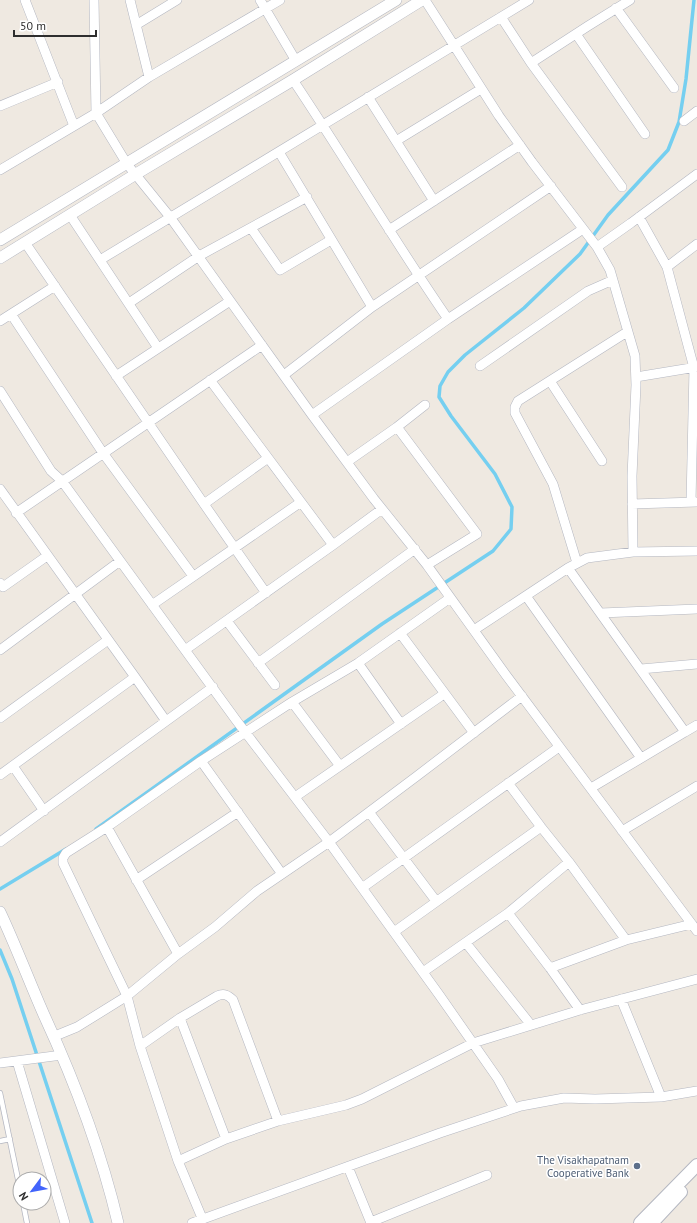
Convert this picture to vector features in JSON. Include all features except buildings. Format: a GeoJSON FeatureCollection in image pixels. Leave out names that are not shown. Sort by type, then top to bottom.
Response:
{"type":"FeatureCollection","features":[{"type":"Feature","properties":{"kind":"main road"},"geometry":{"type":"LineString","coordinates":[[640,1223],[697,1164]]}},
{"type":"Feature","properties":{"kind":"main road"},"geometry":{"type":"LineString","coordinates":[[652,1223],[697,1175]]}},
{"type":"Feature","properties":{"kind":"street"},"geometry":{"type":"LineString","coordinates":[[25,0],[74,126]]}},
{"type":"Feature","properties":{"kind":"street"},"geometry":{"type":"LineString","coordinates":[[94,0],[96,113],[127,164],[199,256],[312,415],[382,509],[427,565],[694,928],[626,940],[550,968]]}},
{"type":"Feature","properties":{"kind":"street"},"geometry":{"type":"LineString","coordinates":[[130,0],[149,77]]}},
{"type":"Feature","properties":{"kind":"street"},"geometry":{"type":"LineString","coordinates":[[136,25],[177,0]]}},
{"type":"Feature","properties":{"kind":"street"},"geometry":{"type":"LineString","coordinates":[[260,0],[296,61]]}},
{"type":"Feature","properties":{"kind":"street"},"geometry":{"type":"LineString","coordinates":[[0,170],[96,113],[149,77],[280,0]]}},
{"type":"Feature","properties":{"kind":"street"},"geometry":{"type":"LineString","coordinates":[[0,240],[396,0]]}},
{"type":"Feature","properties":{"kind":"street"},"geometry":{"type":"LineString","coordinates":[[0,258],[26,244],[136,174],[293,80],[422,0]]}},
{"type":"Feature","properties":{"kind":"street"},"geometry":{"type":"LineString","coordinates":[[425,0],[481,89],[520,145],[594,244],[610,270],[635,356],[636,377],[632,504],[633,552]]}},
{"type":"Feature","properties":{"kind":"street"},"geometry":{"type":"LineString","coordinates":[[100,260],[529,0]]}},
{"type":"Feature","properties":{"kind":"street"},"geometry":{"type":"LineString","coordinates":[[531,63],[630,0]]}},
{"type":"Feature","properties":{"kind":"street"},"geometry":{"type":"LineString","coordinates":[[616,8],[674,88]]}},
{"type":"Feature","properties":{"kind":"street"},"geometry":{"type":"LineString","coordinates":[[501,17],[531,63],[622,187]]}},
{"type":"Feature","properties":{"kind":"street"},"geometry":{"type":"LineString","coordinates":[[576,34],[644,134]]}},
{"type":"Feature","properties":{"kind":"street"},"geometry":{"type":"LineString","coordinates":[[293,80],[418,276],[448,319]]}},
{"type":"Feature","properties":{"kind":"street"},"geometry":{"type":"LineString","coordinates":[[0,106],[58,82]]}},
{"type":"Feature","properties":{"kind":"street"},"geometry":{"type":"LineString","coordinates":[[396,141],[481,89]]}},
{"type":"Feature","properties":{"kind":"street"},"geometry":{"type":"LineString","coordinates":[[368,98],[434,201]]}},
{"type":"Feature","properties":{"kind":"street"},"geometry":{"type":"LineString","coordinates":[[684,121],[697,111]]}},
{"type":"Feature","properties":{"kind":"street"},"geometry":{"type":"LineString","coordinates":[[389,230],[520,145]]}},
{"type":"Feature","properties":{"kind":"street"},"geometry":{"type":"LineString","coordinates":[[279,152],[372,307]]}},
{"type":"Feature","properties":{"kind":"street"},"geometry":{"type":"LineString","coordinates":[[594,244],[639,217],[697,174]]}},
{"type":"Feature","properties":{"kind":"street"},"geometry":{"type":"LineString","coordinates":[[284,375],[372,307],[551,186]]}},
{"type":"Feature","properties":{"kind":"street"},"geometry":{"type":"LineString","coordinates":[[129,303],[199,256],[307,197]]}},
{"type":"Feature","properties":{"kind":"street"},"geometry":{"type":"LineString","coordinates":[[70,215],[158,348]]}},
{"type":"Feature","properties":{"kind":"street"},"geometry":{"type":"LineString","coordinates":[[632,504],[694,502],[695,368],[667,267],[639,217]]}},
{"type":"Feature","properties":{"kind":"street"},"geometry":{"type":"LineString","coordinates":[[251,228],[280,270],[331,240]]}},
{"type":"Feature","properties":{"kind":"street"},"geometry":{"type":"LineString","coordinates":[[312,415],[448,319],[584,231]]}},
{"type":"Feature","properties":{"kind":"street"},"geometry":{"type":"LineString","coordinates":[[26,244],[266,593]]}},
{"type":"Feature","properties":{"kind":"street"},"geometry":{"type":"LineString","coordinates":[[667,267],[697,244]]}},
{"type":"Feature","properties":{"kind":"street"},"geometry":{"type":"LineString","coordinates":[[480,366],[588,291],[613,280]]}},
{"type":"Feature","properties":{"kind":"street"},"geometry":{"type":"LineString","coordinates":[[0,321],[55,286]]}},
{"type":"Feature","properties":{"kind":"street"},"geometry":{"type":"LineString","coordinates":[[116,376],[230,301]]}},
{"type":"Feature","properties":{"kind":"street"},"geometry":{"type":"LineString","coordinates":[[11,314],[104,452],[193,576]]}},
{"type":"Feature","properties":{"kind":"street"},"geometry":{"type":"LineString","coordinates":[[577,563],[553,484],[515,413],[515,407],[518,401],[627,332]]}},
{"type":"Feature","properties":{"kind":"street"},"geometry":{"type":"LineString","coordinates":[[16,513],[262,345]]}},
{"type":"Feature","properties":{"kind":"street"},"geometry":{"type":"LineString","coordinates":[[636,377],[695,368]]}},
{"type":"Feature","properties":{"kind":"street"},"geometry":{"type":"LineString","coordinates":[[210,380],[333,545]]}},
{"type":"Feature","properties":{"kind":"street"},"geometry":{"type":"LineString","coordinates":[[550,382],[602,461]]}},
{"type":"Feature","properties":{"kind":"street"},"geometry":{"type":"LineString","coordinates":[[0,391],[51,470],[62,481],[244,731],[329,842],[423,972],[498,1079],[514,1108]]}},
{"type":"Feature","properties":{"kind":"street"},"geometry":{"type":"LineString","coordinates":[[347,462],[397,427],[425,405]]}},
{"type":"Feature","properties":{"kind":"street"},"geometry":{"type":"LineString","coordinates":[[397,427],[477,534],[427,565]]}},
{"type":"Feature","properties":{"kind":"street"},"geometry":{"type":"LineString","coordinates":[[204,504],[268,458]]}},
{"type":"Feature","properties":{"kind":"street"},"geometry":{"type":"LineString","coordinates":[[0,489],[166,721]]}},
{"type":"Feature","properties":{"kind":"street"},"geometry":{"type":"LineString","coordinates":[[152,605],[301,502]]}},
{"type":"Feature","properties":{"kind":"street"},"geometry":{"type":"LineString","coordinates":[[185,650],[382,509]]}},
{"type":"Feature","properties":{"kind":"street"},"geometry":{"type":"LineString","coordinates":[[258,663],[414,549]]}},
{"type":"Feature","properties":{"kind":"street"},"geometry":{"type":"LineString","coordinates":[[474,630],[568,568],[587,558],[633,552],[697,551]]}},
{"type":"Feature","properties":{"kind":"street"},"geometry":{"type":"LineString","coordinates":[[1,586],[47,556]]}},
{"type":"Feature","properties":{"kind":"street"},"geometry":{"type":"LineString","coordinates":[[0,650],[120,561]]}},
{"type":"Feature","properties":{"kind":"street"},"geometry":{"type":"LineString","coordinates":[[568,568],[686,732]]}},
{"type":"Feature","properties":{"kind":"street"},"geometry":{"type":"LineString","coordinates":[[526,596],[641,758]]}},
{"type":"Feature","properties":{"kind":"street"},"geometry":{"type":"LineString","coordinates":[[202,1218],[178,1161],[140,1046],[127,996],[63,863],[63,858],[66,853],[244,731],[358,662],[450,598]]}},
{"type":"Feature","properties":{"kind":"street"},"geometry":{"type":"LineString","coordinates":[[601,613],[697,609]]}},
{"type":"Feature","properties":{"kind":"street"},"geometry":{"type":"LineString","coordinates":[[227,621],[275,685]]}},
{"type":"Feature","properties":{"kind":"street"},"geometry":{"type":"LineString","coordinates":[[400,633],[474,733]]}},
{"type":"Feature","properties":{"kind":"street"},"geometry":{"type":"LineString","coordinates":[[0,718],[108,640]]}},
{"type":"Feature","properties":{"kind":"street"},"geometry":{"type":"LineString","coordinates":[[358,662],[401,724]]}},
{"type":"Feature","properties":{"kind":"street"},"geometry":{"type":"LineString","coordinates":[[640,669],[697,664]]}},
{"type":"Feature","properties":{"kind":"street"},"geometry":{"type":"LineString","coordinates":[[0,775],[135,677]]}},
{"type":"Feature","properties":{"kind":"street"},"geometry":{"type":"LineString","coordinates":[[0,842],[213,687]]}},
{"type":"Feature","properties":{"kind":"street"},"geometry":{"type":"LineString","coordinates":[[295,797],[444,694]]}},
{"type":"Feature","properties":{"kind":"street"},"geometry":{"type":"LineString","coordinates":[[55,1036],[77,1027],[127,996],[257,891],[329,842],[522,696]]}},
{"type":"Feature","properties":{"kind":"street"},"geometry":{"type":"LineString","coordinates":[[292,702],[340,766]]}},
{"type":"Feature","properties":{"kind":"street"},"geometry":{"type":"LineString","coordinates":[[591,788],[697,725]]}},
{"type":"Feature","properties":{"kind":"street"},"geometry":{"type":"LineString","coordinates":[[362,888],[559,746]]}},
{"type":"Feature","properties":{"kind":"street"},"geometry":{"type":"LineString","coordinates":[[201,761],[282,874]]}},
{"type":"Feature","properties":{"kind":"street"},"geometry":{"type":"LineString","coordinates":[[13,766],[44,811]]}},
{"type":"Feature","properties":{"kind":"street"},"geometry":{"type":"LineString","coordinates":[[508,783],[540,827],[570,862],[626,940]]}},
{"type":"Feature","properties":{"kind":"street"},"geometry":{"type":"LineString","coordinates":[[622,830],[697,786]]}},
{"type":"Feature","properties":{"kind":"street"},"geometry":{"type":"LineString","coordinates":[[136,880],[238,812]]}},
{"type":"Feature","properties":{"kind":"street"},"geometry":{"type":"LineString","coordinates":[[369,812],[436,901]]}},
{"type":"Feature","properties":{"kind":"street"},"geometry":{"type":"LineString","coordinates":[[107,826],[178,954]]}},
{"type":"Feature","properties":{"kind":"street"},"geometry":{"type":"LineString","coordinates":[[394,932],[540,827]]}},
{"type":"Feature","properties":{"kind":"street"},"geometry":{"type":"LineString","coordinates":[[423,972],[508,913],[570,862]]}},
{"type":"Feature","properties":{"kind":"street"},"geometry":{"type":"LineString","coordinates":[[0,913],[55,1036],[105,1173],[118,1223]]}},
{"type":"Feature","properties":{"kind":"street"},"geometry":{"type":"LineString","coordinates":[[508,913],[580,1010]]}},
{"type":"Feature","properties":{"kind":"street"},"geometry":{"type":"LineString","coordinates":[[466,942],[531,1025]]}},
{"type":"Feature","properties":{"kind":"street"},"geometry":{"type":"LineString","coordinates":[[178,1161],[226,1139],[278,1121],[346,1105],[362,1099],[473,1043],[580,1010],[697,979]]}},
{"type":"Feature","properties":{"kind":"street"},"geometry":{"type":"LineString","coordinates":[[140,1046],[180,1018],[217,996],[223,994],[229,996],[233,1000],[278,1121]]}},
{"type":"Feature","properties":{"kind":"street"},"geometry":{"type":"LineString","coordinates":[[621,999],[661,1097]]}},
{"type":"Feature","properties":{"kind":"street"},"geometry":{"type":"LineString","coordinates":[[180,1018],[226,1139]]}},
{"type":"Feature","properties":{"kind":"street"},"geometry":{"type":"LineString","coordinates":[[0,1063],[62,1055]]}},
{"type":"Feature","properties":{"kind":"street"},"geometry":{"type":"LineString","coordinates":[[17,1061],[65,1223]]}},
{"type":"Feature","properties":{"kind":"street"},"geometry":{"type":"LineString","coordinates":[[192,1223],[202,1218],[440,1133],[521,1106],[564,1098],[595,1099],[661,1097],[697,1091]]}},
{"type":"Feature","properties":{"kind":"street"},"geometry":{"type":"LineString","coordinates":[[348,1167],[371,1222],[487,1175]]}},
{"type":"Feature","properties":{"kind":"lane"},"geometry":{"type":"LineString","coordinates":[[0,1093],[16,1171]]}},
{"type":"Feature","properties":{"kind":"lane"},"geometry":{"type":"LineString","coordinates":[[0,1141],[10,1139]]}},
{"type":"Feature","properties":{"kind":"lane"},"geometry":{"type":"LineString","coordinates":[[25,1211],[27,1223]]}},
{"type":"Feature","properties":{"kind":"waterway"},"geometry":{"type":"LineString","coordinates":[[96,829],[382,624],[493,551],[511,529],[512,507],[495,474],[451,416],[439,397],[440,386],[448,372],[465,355],[524,308],[580,254],[608,215],[668,150],[679,122],[686,79],[694,0]]}},
{"type":"Feature","properties":{"kind":"waterway"},"geometry":{"type":"LineString","coordinates":[[0,889],[66,849]]}},
{"type":"Feature","properties":{"kind":"waterway"},"geometry":{"type":"LineString","coordinates":[[0,950],[12,979],[92,1223]]}},
{"type":"Feature","properties":{"kind":"place","name":"The Visakhapatnam Cooperative Bank"},"geometry":{"type":"Point","coordinates":[637,1166]}}]}
